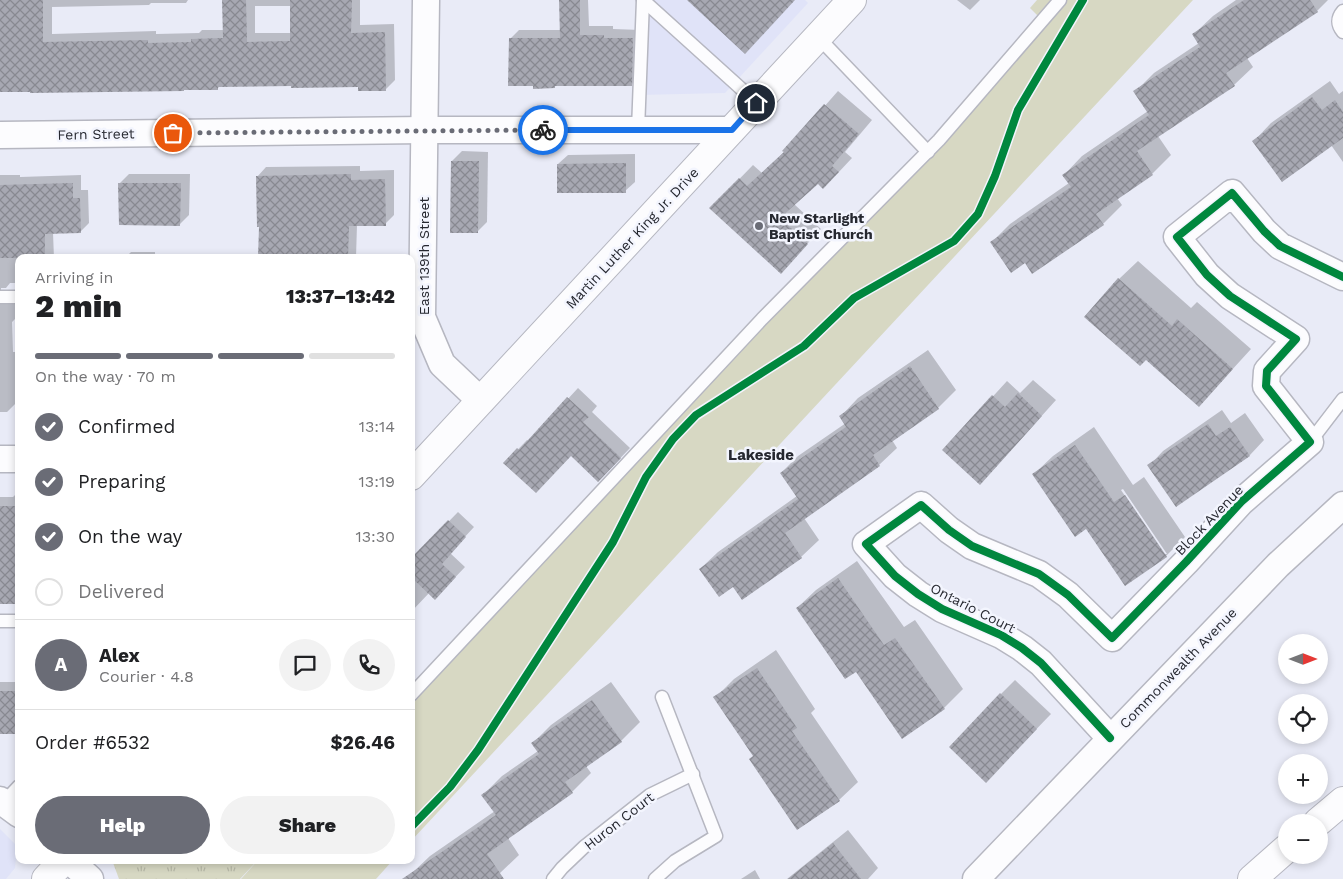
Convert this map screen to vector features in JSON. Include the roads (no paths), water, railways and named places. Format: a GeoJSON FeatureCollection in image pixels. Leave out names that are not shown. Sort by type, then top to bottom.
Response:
{"type":"FeatureCollection","features":[{"type":"Feature","properties":{"kind":"main road","name":"Martin Luther King Jr. Drive"},"geometry":{"type":"LineString","coordinates":[[415,472],[852,0]]}},
{"type":"Feature","properties":{"kind":"main road"},"geometry":{"type":"LineString","coordinates":[[1328,814],[1343,801]]}},
{"type":"Feature","properties":{"kind":"main road"},"geometry":{"type":"LineString","coordinates":[[1252,879],[1278,857]]}},
{"type":"Feature","properties":{"kind":"main road"},"geometry":{"type":"LineString","coordinates":[[46,879],[60,864]]}},
{"type":"Feature","properties":{"kind":"street","name":"East 139th Street"},"geometry":{"type":"LineString","coordinates":[[426,0],[424,130],[417,294],[422,317],[442,364],[481,401]]}},
{"type":"Feature","properties":{"kind":"street","name":"Fern Street"},"geometry":{"type":"LineString","coordinates":[[0,135],[424,130],[732,130]]}},
{"type":"Feature","properties":{"kind":"street"},"geometry":{"type":"LineString","coordinates":[[1310,442],[1266,386],[1267,371],[1296,339],[1230,296],[1207,275],[1177,238],[1232,193],[1264,231],[1280,246],[1343,277]]}},
{"type":"Feature","properties":{"kind":"street","name":"Block Avenue"},"geometry":{"type":"LineString","coordinates":[[866,544],[921,505],[949,530],[972,546],[1039,574],[1068,595],[1112,638],[1241,502],[1310,442]]}},
{"type":"Feature","properties":{"kind":"street"},"geometry":{"type":"LineString","coordinates":[[0,459],[15,459]]}},
{"type":"Feature","properties":{"kind":"street","name":"Commonwealth Avenue"},"geometry":{"type":"LineString","coordinates":[[976,879],[1278,565],[1343,505]]}},
{"type":"Feature","properties":{"kind":"street","name":"Ontario Court"},"geometry":{"type":"LineString","coordinates":[[866,544],[895,576],[918,594],[942,609],[1002,635],[1041,663],[1110,738]]}},
{"type":"Feature","properties":{"kind":"street"},"geometry":{"type":"LineString","coordinates":[[73,864],[90,879]]}},
{"type":"Feature","properties":{"kind":"lane"},"geometry":{"type":"LineString","coordinates":[[643,0],[756,103]]}},
{"type":"Feature","properties":{"kind":"lane"},"geometry":{"type":"LineString","coordinates":[[638,130],[643,0]]}},
{"type":"Feature","properties":{"kind":"lane"},"geometry":{"type":"LineString","coordinates":[[415,691],[762,320],[928,152],[1060,0]]}},
{"type":"Feature","properties":{"kind":"lane"},"geometry":{"type":"LineString","coordinates":[[1343,11],[1338,21],[1339,28],[1343,32]]}},
{"type":"Feature","properties":{"kind":"lane"},"geometry":{"type":"LineString","coordinates":[[818,37],[928,152]]}},
{"type":"Feature","properties":{"kind":"lane"},"geometry":{"type":"LineString","coordinates":[[0,297],[15,297]]}},
{"type":"Feature","properties":{"kind":"lane"},"geometry":{"type":"LineString","coordinates":[[1310,442],[1343,400]]}},
{"type":"Feature","properties":{"kind":"lane"},"geometry":{"type":"LineString","coordinates":[[0,621],[15,621]]}},
{"type":"Feature","properties":{"kind":"lane"},"geometry":{"type":"LineString","coordinates":[[654,879],[675,861],[716,836],[662,697]]}},
{"type":"Feature","properties":{"kind":"lane","name":"Huron Court"},"geometry":{"type":"LineString","coordinates":[[553,879],[584,848],[650,795],[693,774]]}},
{"type":"Feature","properties":{"kind":"place","name":"New Starlight Baptist Church"},"geometry":{"type":"Point","coordinates":[759,226]}},
{"type":"Feature","properties":{"kind":"district","name":"Lakeside"},"geometry":{"type":"Point","coordinates":[761,455]}}]}
